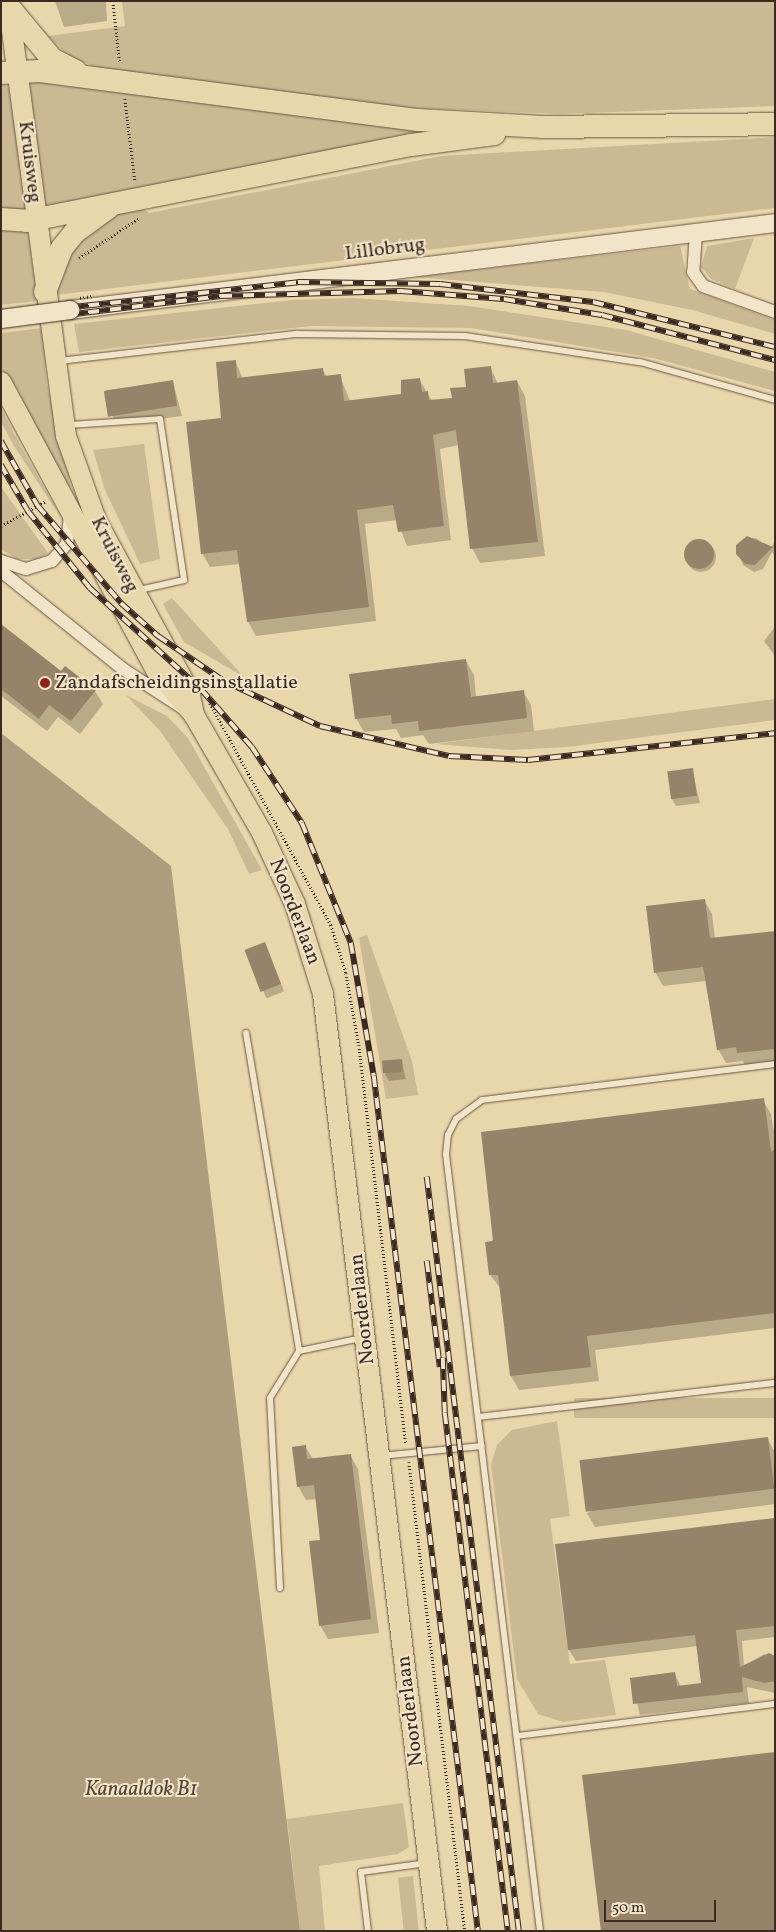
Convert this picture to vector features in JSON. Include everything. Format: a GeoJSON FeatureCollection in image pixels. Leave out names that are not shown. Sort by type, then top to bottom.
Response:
{"type":"FeatureCollection","features":[{"type":"Feature","properties":{"kind":"highway"},"geometry":{"type":"LineString","coordinates":[[8,4],[52,59],[96,79]]}},
{"type":"Feature","properties":{"kind":"highway"},"geometry":{"type":"LineString","coordinates":[[9,72],[123,82],[418,120],[544,128],[775,124]]}},
{"type":"Feature","properties":{"kind":"highway"},"geometry":{"type":"LineString","coordinates":[[1,219],[36,219],[411,145],[544,128]]}},
{"type":"Feature","properties":{"kind":"highway"},"geometry":{"type":"LineString","coordinates":[[44,292],[62,248],[75,232],[115,204]]}},
{"type":"Feature","properties":{"kind":"main road","name":"Kruisweg"},"geometry":{"type":"LineString","coordinates":[[8,4],[9,72],[36,219],[44,292],[64,425],[86,497],[132,591],[189,691],[194,715]]}},
{"type":"Feature","properties":{"kind":"main road","name":"Kruisweg"},"geometry":{"type":"LineString","coordinates":[[1,382],[163,682],[194,715]]}},
{"type":"Feature","properties":{"kind":"main road","name":"Noorderlaan"},"geometry":{"type":"LineString","coordinates":[[194,715],[286,880],[323,994],[437,1931]]}},
{"type":"Feature","properties":{"kind":"street","name":"Lillobrug"},"geometry":{"type":"LineString","coordinates":[[1,319],[775,223]]}},
{"type":"Feature","properties":{"kind":"street"},"geometry":{"type":"LineString","coordinates":[[696,233],[693,272],[702,286],[775,312]]}},
{"type":"Feature","properties":{"kind":"street"},"geometry":{"type":"LineString","coordinates":[[1,561],[26,569],[52,561],[67,544],[68,506]]}},
{"type":"Feature","properties":{"kind":"street"},"geometry":{"type":"LineString","coordinates":[[1,571],[123,669],[194,715]]}},
{"type":"Feature","properties":{"kind":"lane"},"geometry":{"type":"LineString","coordinates":[[55,362],[297,334],[465,336],[640,362],[775,400]]}},
{"type":"Feature","properties":{"kind":"lane"},"geometry":{"type":"LineString","coordinates":[[64,425],[160,419],[184,580],[132,591]]}},
{"type":"Feature","properties":{"kind":"lane"},"geometry":{"type":"LineString","coordinates":[[246,1033],[299,1351],[270,1398],[280,1588]]}},
{"type":"Feature","properties":{"kind":"lane"},"geometry":{"type":"LineString","coordinates":[[540,1931],[446,1154],[456,1119],[482,1100],[775,1064]]}},
{"type":"Feature","properties":{"kind":"lane"},"geometry":{"type":"LineString","coordinates":[[299,1351],[365,1337]]}},
{"type":"Feature","properties":{"kind":"lane"},"geometry":{"type":"LineString","coordinates":[[479,1418],[775,1383]]}},
{"type":"Feature","properties":{"kind":"lane"},"geometry":{"type":"LineString","coordinates":[[380,1456],[482,1446]]}},
{"type":"Feature","properties":{"kind":"lane"},"geometry":{"type":"LineString","coordinates":[[517,1736],[775,1704]]}},
{"type":"Feature","properties":{"kind":"lane"},"geometry":{"type":"LineString","coordinates":[[368,1931],[361,1872],[429,1862]]}},
{"type":"Feature","properties":{"kind":"path"},"geometry":{"type":"LineString","coordinates":[[72,263],[138,220],[138,200],[113,1]]}},
{"type":"Feature","properties":{"kind":"path"},"geometry":{"type":"LineString","coordinates":[[207,698],[304,872],[318,909],[331,925],[344,966],[359,1045],[465,1931]]}},
{"type":"Feature","properties":{"kind":"shaded area"},"geometry":{"type":"Polygon","coordinates":[[[122,1],[775,1],[775,106],[560,114],[394,107],[98,68],[67,55],[48,36],[125,26],[122,1]]]}},
{"type":"Feature","properties":{"kind":"shaded area"},"geometry":{"type":"Polygon","coordinates":[[[29,80],[417,129],[417,133],[45,210],[29,80]]]}},
{"type":"Feature","properties":{"kind":"shaded area"},"geometry":{"type":"Polygon","coordinates":[[[5,84],[9,87],[26,213],[1,209],[1,86],[5,84]]]}},
{"type":"Feature","properties":{"kind":"shaded area"},"geometry":{"type":"Polygon","coordinates":[[[775,137],[775,208],[56,295],[59,270],[76,244],[114,214],[142,208],[149,213],[441,156],[775,137]]]}},
{"type":"Feature","properties":{"kind":"shaded area"},"geometry":{"type":"Polygon","coordinates":[[[1,230],[28,233],[38,301],[1,305],[1,230]]]}},
{"type":"Feature","properties":{"kind":"shaded area"},"geometry":{"type":"Polygon","coordinates":[[[754,238],[735,289],[711,279],[701,267],[707,246],[754,238]]]}},
{"type":"Feature","properties":{"kind":"shaded area"},"geometry":{"type":"Polygon","coordinates":[[[680,246],[690,289],[775,320],[775,334],[692,310],[604,292],[414,277],[680,246]]]}},
{"type":"Feature","properties":{"kind":"shaded area"},"geometry":{"type":"Polygon","coordinates":[[[353,298],[469,306],[626,330],[775,372],[775,391],[653,358],[471,328],[311,326],[79,352],[74,324],[292,300],[353,298]]]}},
{"type":"Feature","properties":{"kind":"shaded area"},"geometry":{"type":"Polygon","coordinates":[[[42,328],[47,384],[71,487],[66,489],[1,367],[1,333],[42,328]]]}},
{"type":"Feature","properties":{"kind":"shaded area"},"geometry":{"type":"Polygon","coordinates":[[[1,408],[60,516],[14,446],[1,422],[1,408]]]}},
{"type":"Feature","properties":{"kind":"shaded area"},"geometry":{"type":"Polygon","coordinates":[[[144,444],[160,559],[140,564],[105,490],[93,450],[144,444]]]}},
{"type":"Feature","properties":{"kind":"shaded area"},"geometry":{"type":"Polygon","coordinates":[[[1,487],[48,553],[39,559],[17,559],[1,549],[1,487]]]}},
{"type":"Feature","properties":{"kind":"shaded area"},"geometry":{"type":"Polygon","coordinates":[[[172,598],[244,677],[184,642],[163,604],[172,598]]]}},
{"type":"Feature","properties":{"kind":"shaded area"},"geometry":{"type":"Polygon","coordinates":[[[126,695],[167,716],[188,738],[262,870],[249,874],[228,829],[160,731],[126,695]]]}},
{"type":"Feature","properties":{"kind":"shaded area"},"geometry":{"type":"Polygon","coordinates":[[[775,699],[775,720],[567,747],[511,750],[435,744],[775,699]]]}},
{"type":"Feature","properties":{"kind":"shaded area"},"geometry":{"type":"Polygon","coordinates":[[[367,935],[412,1061],[418,1095],[386,1099],[359,938],[367,935]]]}},
{"type":"Feature","properties":{"kind":"shaded area"},"geometry":{"type":"Polygon","coordinates":[[[574,1398],[775,1398],[775,1418],[574,1418],[574,1398]]]}},
{"type":"Feature","properties":{"kind":"shaded area"},"geometry":{"type":"Polygon","coordinates":[[[557,1421],[570,1516],[550,1519],[570,1664],[605,1660],[616,1715],[563,1722],[538,1714],[517,1679],[491,1465],[497,1445],[512,1430],[557,1421]]]}},
{"type":"Feature","properties":{"kind":"shaded area"},"geometry":{"type":"Polygon","coordinates":[[[403,1803],[409,1847],[398,1854],[319,1866],[325,1931],[300,1931],[287,1819],[403,1803]]]}},
{"type":"Feature","properties":{"kind":"shaded area"},"geometry":{"type":"Polygon","coordinates":[[[413,1876],[419,1931],[404,1931],[398,1878],[413,1876]]]}},
{"type":"Feature","properties":{"kind":"water","name":"Kanaaldok B1"},"geometry":{"type":"Polygon","coordinates":[[[1,733],[171,866],[300,1931],[1,1931],[1,733]]]}},
{"type":"Feature","properties":{"kind":"building"},"geometry":{"type":"Polygon","coordinates":[[[236,360],[237,378],[323,368],[324,376],[341,374],[344,401],[401,394],[401,380],[420,378],[422,392],[428,391],[429,400],[452,398],[450,388],[466,387],[464,369],[491,366],[493,383],[517,380],[538,542],[470,549],[456,430],[433,435],[444,526],[398,532],[393,505],[357,510],[369,607],[247,622],[237,550],[201,554],[186,422],[221,418],[216,362],[236,360]]]}},
{"type":"Feature","properties":{"kind":"building"},"geometry":{"type":"Polygon","coordinates":[[[173,380],[177,406],[108,417],[104,391],[173,380]]]}},
{"type":"Feature","properties":{"kind":"building"},"geometry":{"type":"Polygon","coordinates":[[[747,536],[773,547],[755,565],[745,564],[736,554],[736,545],[747,536]]]}},
{"type":"Feature","properties":{"kind":"building"},"geometry":{"type":"Polygon","coordinates":[[[699,539],[705,540],[713,548],[713,560],[705,568],[699,569],[693,568],[685,560],[684,554],[685,548],[693,540],[699,539]]]}},
{"type":"Feature","properties":{"kind":"building","name":"Zandafscheidingsinstallatie"},"geometry":{"type":"Polygon","coordinates":[[[1,624],[61,671],[65,666],[96,690],[71,721],[49,705],[39,719],[1,689],[1,624]]]}},
{"type":"Feature","properties":{"kind":"building"},"geometry":{"type":"Polygon","coordinates":[[[466,659],[471,697],[524,690],[527,718],[419,731],[418,721],[392,724],[391,715],[355,719],[349,674],[466,659]]]}},
{"type":"Feature","properties":{"kind":"building"},"geometry":{"type":"Polygon","coordinates":[[[693,768],[697,796],[671,799],[667,772],[693,768]]]}},
{"type":"Feature","properties":{"kind":"building"},"geometry":{"type":"Polygon","coordinates":[[[705,899],[710,938],[775,931],[775,1049],[737,1053],[736,1047],[717,1050],[703,967],[654,973],[646,906],[705,899]]]}},
{"type":"Feature","properties":{"kind":"building"},"geometry":{"type":"Polygon","coordinates":[[[265,942],[281,984],[261,992],[244,950],[265,942]]]}},
{"type":"Feature","properties":{"kind":"building"},"geometry":{"type":"Polygon","coordinates":[[[402,1059],[403,1072],[383,1073],[382,1060],[402,1059]]]}},
{"type":"Feature","properties":{"kind":"building"},"geometry":{"type":"Polygon","coordinates":[[[764,1098],[771,1151],[775,1150],[775,1313],[587,1336],[591,1367],[510,1376],[498,1275],[489,1275],[485,1242],[493,1241],[481,1132],[764,1098]]]}},
{"type":"Feature","properties":{"kind":"building"},"geometry":{"type":"Polygon","coordinates":[[[768,1437],[774,1489],[586,1512],[579,1460],[768,1437]]]}},
{"type":"Feature","properties":{"kind":"building"},"geometry":{"type":"Polygon","coordinates":[[[306,1445],[307,1459],[351,1454],[371,1619],[319,1626],[309,1541],[320,1540],[314,1485],[297,1487],[292,1447],[306,1445]]]}},
{"type":"Feature","properties":{"kind":"building"},"geometry":{"type":"Polygon","coordinates":[[[775,1518],[775,1626],[736,1630],[740,1667],[769,1653],[775,1656],[775,1681],[764,1683],[742,1677],[743,1692],[633,1704],[630,1678],[675,1672],[677,1686],[701,1683],[695,1635],[568,1650],[555,1544],[775,1518]]]}},
{"type":"Feature","properties":{"kind":"building"},"geometry":{"type":"Polygon","coordinates":[[[775,1752],[775,1931],[601,1931],[582,1775],[775,1752]]]}},
{"type":"Feature","properties":{"kind":"railway"},"geometry":{"type":"LineString","coordinates":[[1,315],[298,282],[440,284],[593,302],[775,347]]}},
{"type":"Feature","properties":{"kind":"railway"},"geometry":{"type":"LineString","coordinates":[[1,323],[221,296],[401,291],[504,299],[602,315],[775,360]]}},
{"type":"Feature","properties":{"kind":"railway"},"geometry":{"type":"LineString","coordinates":[[1,441],[38,506],[121,603],[158,636],[224,681],[320,726],[449,756],[528,760],[775,733]]}},
{"type":"Feature","properties":{"kind":"railway"},"geometry":{"type":"LineString","coordinates":[[1,465],[28,511],[90,588],[201,689],[252,747],[302,823],[351,943],[374,1076],[478,1931]]}},
{"type":"Feature","properties":{"kind":"railway"},"geometry":{"type":"LineString","coordinates":[[427,1177],[519,1931]]}},
{"type":"Feature","properties":{"kind":"railway"},"geometry":{"type":"LineString","coordinates":[[427,1261],[440,1367]]}},
{"type":"Feature","properties":{"kind":"railway"},"geometry":{"type":"LineString","coordinates":[[443,1358],[445,1413],[508,1931]]}},
{"type":"Feature","properties":{"kind":"place","name":"Zandafscheidingsinstallatie"},"geometry":{"type":"Point","coordinates":[45,683]}}]}
